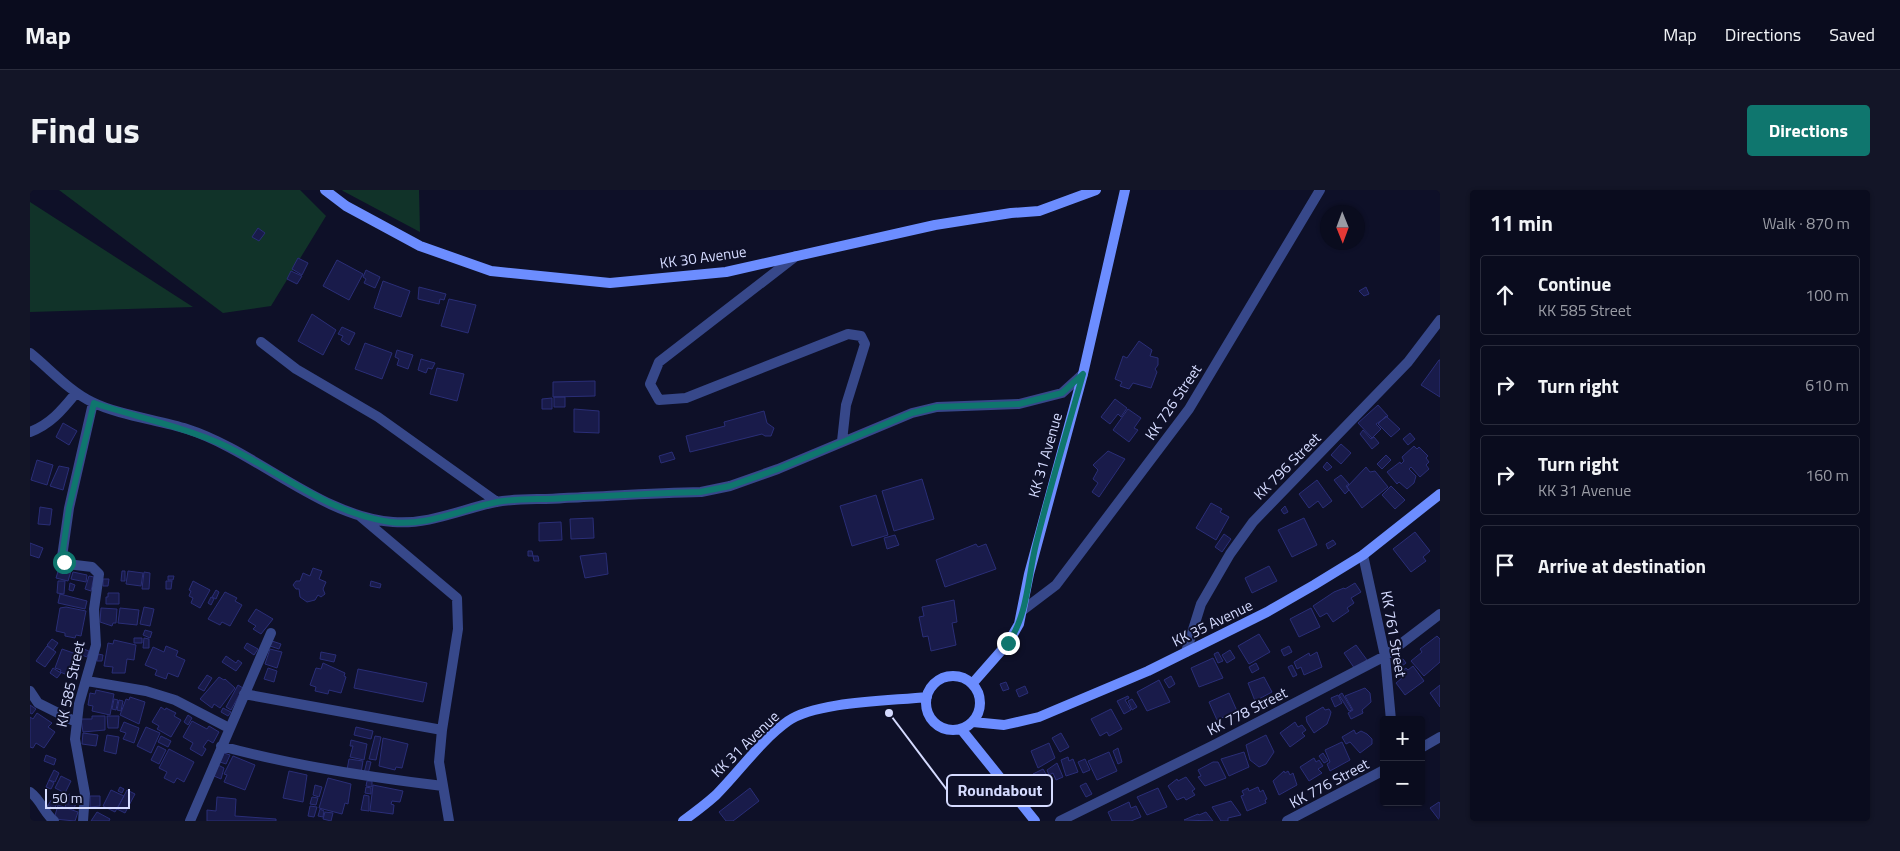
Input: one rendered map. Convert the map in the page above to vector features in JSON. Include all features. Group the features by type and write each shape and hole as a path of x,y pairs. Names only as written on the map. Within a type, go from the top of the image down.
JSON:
{"main road":[{"name":"KK 30 Avenue","path":"325,190 346,206 420,246 491,270 610,283 726,272 934,225 1011,213 1039,211 1096,190"},
{"name":"KK 31 Avenue","path":"972,684 1014,635 1023,610 1029,574 1045,506 1083,374 1125,190"},
{"name":"KK 35 Avenue","path":"973,722 1004,725 1039,717 1148,672 1267,612 1363,554 1440,494"},
{"path":"960,677 972,684 979,696 980,703 980,710 973,722 961,729 947,730 935,723 927,711 927,697 934,685 946,678 960,677"},
{"name":"KK 31 Avenue","path":"683,821 715,795 761,746 789,721 814,709 927,697"},
{"path":"961,729 1035,821"}],"street":[{"name":"KK 726 Street","path":"1023,610 1056,585 1189,409 1320,190"},
{"path":"799,254 659,362 650,384 659,400 686,398 848,334 861,336 865,344 846,405 842,441"},
{"name":"KK 796 Street","path":"1186,652 1201,604 1230,554 1253,522 1408,362 1440,320"},
{"path":"261,342 296,369 378,417 497,502"},
{"path":"30,353 76,393 94,403 187,429 221,443 315,497 358,515 391,522 418,521 449,516 497,502 700,492 730,486 778,469 912,413 928,409 1019,404 1062,393 1083,374"},
{"path":"30,432 45,426 60,413 76,393"},
{"name":"KK 585 Street","path":"83,821 85,794 75,740 76,722 79,704 96,645 94,609 99,574 92,567 67,564 62,557 69,508 94,403"},
{"path":"358,515 457,598 458,629 442,730 439,762 449,821"},
{"name":"KK 761 Street","path":"1363,554 1385,656 1390,716"},
{"name":"KK 778 Street","path":"1060,821 1214,745 1385,656 1440,614"},
{"path":"190,821 271,633"},
{"path":"87,681 146,691 175,700 229,728"},
{"path":"30,691 38,703 76,722"},
{"path":"244,694 442,730"},
{"path":"1425,746 1440,737"},
{"path":"221,746 280,762 361,777 443,786"},
{"name":"KK 776 Street","path":"1287,821 1380,772"},
{"path":"30,792 38,799 47,815 54,821"}],"green space":[{"path":"59,190 300,190 326,216 271,306 223,313"},
{"path":"419,190 420,232 343,191"},
{"path":"30,202 193,307 30,312"}],"building":[{"path":"258,228 265,233 259,241 252,237"},
{"path":"298,258 308,263 302,275 292,269"},
{"path":"337,260 363,274 349,300 323,286"},
{"path":"366,270 380,277 375,288 364,283 366,279 363,277"},
{"path":"291,271 302,276 297,284 287,279"},
{"path":"383,281 410,291 401,317 374,308"},
{"path":"419,287 446,294 444,300 440,299 439,304 418,299"},
{"path":"1366,287 1369,294 1364,296 1359,291"},
{"path":"449,299 476,305 468,333 441,326"},
{"path":"312,314 336,330 323,355 298,341"},
{"path":"342,327 355,333 349,345 341,340 343,336 338,334"},
{"path":"1139,341 1152,350 1150,356 1158,358 1158,365 1155,369 1157,372 1151,388 1133,383 1129,389 1120,386 1122,382 1115,379 1123,356 1127,358"},
{"path":"365,343 392,353 382,379 355,369"},
{"path":"397,350 413,355 408,369 397,365 399,359 395,357"},
{"path":"421,359 435,363 432,369 428,368 426,373 418,370"},
{"path":"1440,360 1440,397 1421,385"},
{"path":"437,368 464,374 457,401 430,394"},
{"path":"595,381 595,396 553,397 553,382"},
{"path":"554,397 565,397 565,407 554,407"},
{"path":"552,398 552,409 542,409 542,399"},
{"path":"1115,399 1127,408 1121,417 1118,414 1110,424 1101,417"},
{"path":"1378,405 1388,416 1376,424 1381,429 1372,438 1358,423"},
{"path":"574,409 599,411 599,433 574,432"},
{"path":"1128,409 1141,418 1134,428 1138,430 1129,442 1113,430"},
{"path":"764,411 767,423 774,428 771,436 762,434 690,452 686,436 725,426 724,422"},
{"path":"1386,416 1400,429 1391,437 1378,424"},
{"path":"63,423 77,431 69,445 56,437"},
{"path":"1363,430 1371,439 1374,437 1379,443 1372,449 1360,434"},
{"path":"1410,433 1415,439 1408,445 1403,439"},
{"path":"1341,444 1351,453 1341,464 1331,455"},
{"path":"1414,446 1417,449 1419,447 1428,456 1426,458 1429,462 1426,465 1429,469 1420,477 1411,467 1409,469 1416,476 1414,483 1407,489 1399,482 1397,484 1387,472 1400,462 1401,464 1404,461 1402,457"},
{"path":"1108,451 1125,459 1099,497 1092,492 1098,483 1093,479 1098,470 1093,465"},
{"path":"672,452 675,459 661,463 659,456"},
{"path":"1386,455 1391,460 1382,469 1377,464"},
{"path":"37,460 53,465 47,485 31,480"},
{"path":"1327,462 1332,467 1327,471 1323,467"},
{"path":"59,466 69,468 63,490 50,486"},
{"path":"1366,467 1370,472 1375,471 1388,487 1362,508 1347,487"},
{"path":"1341,475 1349,484 1346,486 1349,490 1345,494 1334,480"},
{"path":"922,479 934,519 894,531 882,491"},
{"path":"1317,480 1332,501 1323,508 1318,501 1309,508 1299,494"},
{"path":"1391,486 1405,500 1395,509 1382,495"},
{"path":"876,495 888,535 852,546 840,506"},
{"path":"1211,503 1222,509 1220,512 1229,517 1216,540 1196,528"},
{"path":"1285,506 1288,512 1284,514 1281,510"},
{"path":"40,507 52,509 50,525 38,524"},
{"path":"593,518 594,538 571,539 570,519"},
{"path":"1304,518 1317,545 1292,557 1278,530"},
{"path":"561,522 562,540 539,541 539,523"},
{"path":"1415,532 1430,551 1423,557 1426,561 1411,572 1393,549"},
{"path":"1224,534 1231,539 1222,552 1215,547"},
{"path":"895,535 899,545 887,549 884,538"},
{"path":"1333,540 1336,544 1328,549 1326,544"},
{"path":"30,543 43,548 39,558 30,555"},
{"path":"976,544 978,547 986,544 996,569 945,587 936,560"},
{"path":"528,551 532,551 533,556 528,556"},
{"path":"606,553 608,574 585,578 580,556"},
{"path":"533,556 538,556 539,561 534,561"},
{"path":"1269,566 1277,581 1252,593 1245,578"},
{"path":"59,568 71,571 68,581 56,578"},
{"path":"313,568 322,571 319,579 326,582 323,589 325,594 321,597 318,595 315,600 307,602 300,597 299,589 296,589 293,585 296,581 300,581 303,573 310,576"},
{"path":"122,571 125,571 125,581 121,581"},
{"path":"128,571 143,573 141,586 126,584"},
{"path":"73,572 87,575 86,582 71,579"},
{"path":"144,572 150,573 149,589 142,589"},
{"path":"89,576 94,577 91,591 85,589"},
{"path":"168,576 174,576 173,580 168,580"},
{"path":"103,579 109,579 108,586 103,586"},
{"path":"58,581 65,581 64,594 57,593"},
{"path":"166,581 172,581 171,589 166,589"},
{"path":"193,581 210,590 200,608 191,603 193,598 189,596 191,591 189,590"},
{"path":"371,581 381,584 380,588 370,586"},
{"path":"70,583 75,585 73,591 69,590"},
{"path":"1355,583 1361,592 1351,598 1354,603 1347,608 1349,611 1333,622 1327,613 1320,617 1313,606 1334,592 1345,589"},
{"path":"216,590 219,592 216,599 212,597"},
{"path":"225,592 237,598 235,601 242,605 230,626 222,622 220,625 208,619"},
{"path":"108,593 119,593 119,604 106,604"},
{"path":"60,594 87,601 85,609 58,603"},
{"path":"211,597 214,599 211,605 208,603"},
{"path":"954,600 957,622 952,623 956,645 931,651 928,636 923,637 919,617 924,616 922,607"},
{"path":"66,607 86,611 81,636 76,635 75,638 65,636 65,633 56,631 60,608"},
{"path":"144,607 154,609 150,626 140,624"},
{"path":"101,608 117,609 116,623 113,623 112,626 100,622"},
{"path":"120,608 139,610 137,625 118,623"},
{"path":"1311,608 1320,627 1299,637 1290,619"},
{"path":"256,609 273,619 261,634 253,629 256,626 248,621"},
{"path":"145,630 152,632 150,638 143,635"},
{"path":"1259,634 1270,652 1249,664 1238,646"},
{"path":"1437,636 1440,639 1440,662 1424,676 1411,661 1422,652 1420,649"},
{"path":"134,638 142,638 142,643 134,643"},
{"path":"144,638 149,639 149,648 143,648"},
{"path":"52,639 58,643 53,650 47,645"},
{"path":"114,640 136,645 134,660 127,659 125,673 112,673 113,667 104,666 108,643 113,644"},
{"path":"272,641 281,644 279,649 270,646"},
{"path":"247,643 258,649 254,655 244,648"},
{"path":"1356,645 1367,660 1355,669 1344,653"},
{"path":"47,646 56,652 45,667 36,661"},
{"path":"166,646 178,651 176,656 185,660 178,677 168,673 166,679 155,675 157,670 145,665 153,647 164,652"},
{"path":"1289,646 1292,652 1284,656 1281,650"},
{"path":"81,648 89,651 87,657 79,654"},
{"path":"62,649 82,656 75,678 55,668"},
{"path":"270,649 282,652 277,668 265,664"},
{"path":"1230,650 1235,658 1227,663 1222,655"},
{"path":"321,652 336,655 334,662 320,659"},
{"path":"1218,652 1223,661 1218,663 1214,654"},
{"path":"1317,652 1322,667 1304,675 1301,667 1297,669 1294,662 1309,653 1310,656"},
{"path":"98,654 103,655 102,661 97,661"},
{"path":"226,656 236,663 238,660 242,663 236,671 222,662"},
{"path":"1213,658 1223,678 1199,687 1191,668"},
{"path":"1403,659 1406,663 1402,666 1399,661"},
{"path":"323,663 345,673 344,676 346,677 341,693 329,690 328,694 315,691 316,687 310,685 316,668 321,669"},
{"path":"1256,663 1259,669 1252,673 1249,667"},
{"path":"1292,665 1297,675 1293,677 1288,667"},
{"path":"1413,666 1424,681 1405,695 1396,683 1402,678 1398,674 1406,668 1408,670"},
{"path":"53,668 61,673 57,678 50,673"},
{"path":"268,668 277,671 274,682 264,679"},
{"path":"358,669 427,683 423,702 354,688"},
{"path":"207,675 212,678 204,691 198,688"},
{"path":"1171,676 1175,684 1169,688 1164,680"},
{"path":"219,677 225,679 235,688 220,708 214,704 212,708 200,699"},
{"path":"1264,677 1272,692 1255,701 1248,683"},
{"path":"1159,680 1170,702 1147,711 1137,692"},
{"path":"1006,682 1009,689 1003,691 1000,684"},
{"path":"238,685 243,688 231,710 226,707"},
{"path":"1440,685 1440,707 1430,693"},
{"path":"1025,686 1028,693 1019,697 1016,690"},
{"path":"1365,688 1370,693 1371,702 1362,710 1363,713 1351,719 1348,713 1353,710 1345,696"},
{"path":"96,690 114,694 110,715 92,711 93,706 88,705 90,693 95,694"},
{"path":"1229,693 1237,711 1217,720 1209,702"},
{"path":"1342,693 1352,710 1349,711 1339,695"},
{"path":"1338,695 1342,703 1335,707 1331,698"},
{"path":"1128,696 1129,698 1125,700 1131,710 1124,714 1117,701"},
{"path":"130,697 145,702 139,724 120,715 126,699 129,700"},
{"path":"114,699 118,700 116,710 112,709"},
{"path":"1132,699 1137,707 1132,710 1128,701"},
{"path":"119,700 123,701 121,711 117,710"},
{"path":"30,705 36,709 32,714 30,713"},
{"path":"161,707 176,713 174,716 181,720 171,737 157,729 159,726 152,722"},
{"path":"1323,707 1325,710 1329,709 1331,712 1330,716 1327,724 1314,733 1306,717"},
{"path":"223,708 231,712 228,716 221,712"},
{"path":"1111,709 1122,729 1109,736 1107,732 1100,736 1091,719"},
{"path":"37,713 52,723 48,727 55,732 44,748 36,743 33,748 30,747 30,717 33,719"},
{"path":"188,715 192,718 188,725 184,722"},
{"path":"92,716 105,716 105,730 83,732 81,719 92,719"},
{"path":"107,716 119,716 118,728 108,728"},
{"path":"192,721 207,729 209,726 219,732 213,743 208,740 203,747 206,749 202,756 190,749 193,743 183,737"},
{"path":"124,722 139,728 134,743 123,739 126,733 120,731"},
{"path":"1295,722 1298,727 1302,725 1306,730 1302,733 1305,736 1290,747 1280,733"},
{"path":"146,727 160,733 151,753 137,746"},
{"path":"356,727 373,731 371,739 354,735"},
{"path":"1354,730 1356,734 1361,731 1372,739 1372,744 1360,753 1350,742 1346,744 1342,737"},
{"path":"83,733 98,735 96,746 82,744"},
{"path":"1061,733 1069,747 1060,752 1052,738"},
{"path":"107,735 119,737 116,754 104,751"},
{"path":"1266,735 1274,752 1266,764 1259,767 1250,760 1246,745"},
{"path":"161,736 171,741 168,747 158,742"},
{"path":"375,736 381,737 376,760 369,759"},
{"path":"383,738 408,744 402,768 396,767 395,770 379,766"},
{"path":"351,740 367,744 364,760 350,757 353,746 350,746"},
{"path":"1342,742 1350,760 1330,771 1327,764 1330,762 1325,750"},
{"path":"1049,743 1055,758 1038,768 1031,751"},
{"path":"158,746 166,750 159,764 151,760"},
{"path":"1118,748 1122,762 1118,764 1113,751"},
{"path":"169,749 194,762 184,782 177,778 174,783 164,778 167,772 159,768"},
{"path":"1109,752 1117,771 1097,780 1088,761"},
{"path":"1244,752 1249,767 1229,776 1221,759"},
{"path":"224,753 230,755 226,764 220,762"},
{"path":"1323,753 1328,761 1324,763 1319,756"},
{"path":"46,755 56,759 54,765 44,761"},
{"path":"233,756 255,765 245,790 224,782 227,775 224,774"},
{"path":"1068,757 1069,761 1073,759 1078,772 1066,776 1061,760"},
{"path":"1314,758 1316,762 1319,760 1323,766 1318,769 1322,773 1309,781 1300,767"},
{"path":"349,759 363,761 361,773 347,770"},
{"path":"1085,759 1090,770 1083,773 1078,762"},
{"path":"367,761 371,762 368,774 364,773"},
{"path":"1213,762 1218,762 1226,778 1205,786 1198,777 1201,776 1198,770"},
{"path":"1057,763 1063,777 1056,780 1053,773 1049,775 1047,770"},
{"path":"218,765 224,768 221,779 214,776"},
{"path":"1043,769 1050,781 1040,786 1033,774"},
{"path":"54,770 59,773 55,782 49,780"},
{"path":"289,771 307,775 303,802 283,798"},
{"path":"1284,771 1285,773 1288,771 1290,775 1293,773 1297,785 1279,795 1273,781"},
{"path":"61,776 71,781 65,793 55,788"},
{"path":"1186,777 1195,789 1192,791 1195,795 1186,800 1184,797 1177,800 1168,786 1177,779 1178,781"},
{"path":"328,778 351,784 348,804 345,803 342,814 319,808"},
{"path":"49,780 54,783 51,789 46,787"},
{"path":"367,781 372,781 372,787 366,786"},
{"path":"1086,783 1092,794 1086,797 1080,786"},
{"path":"315,785 322,787 319,797 313,795"},
{"path":"373,785 403,791 400,802 392,801 391,804 394,805 393,814 370,811"},
{"path":"120,787 124,789 122,793 118,791"},
{"path":"366,787 371,788 371,794 365,793"},
{"path":"1258,787 1260,792 1263,790 1267,799 1265,800 1266,803 1247,811 1241,796 1244,795 1242,791 1248,788 1249,791"},
{"path":"750,788 759,801 733,821 726,821 719,812"},
{"path":"1158,788 1167,807 1147,815 1137,797"},
{"path":"111,790 124,796 115,812 103,806"},
{"path":"127,790 135,794 125,813 117,809"},
{"path":"69,794 78,797 74,809 65,807"},
{"path":"364,795 369,796 369,811 361,810"},
{"path":"90,796 100,796 100,806 90,807"},
{"path":"217,797 236,799 235,816 276,819 276,821 207,821 207,810 216,811"},
{"path":"312,797 318,798 316,805 310,804"},
{"path":"52,799 58,802 54,809 48,805"},
{"path":"1231,801 1241,815 1228,818 1228,821 1221,821 1212,807"},
{"path":"1129,802 1131,808 1136,806 1141,817 1131,821 1112,821 1108,812"},
{"path":"1439,802 1440,804 1440,821 1430,808"},
{"path":"58,805 78,812 75,821 54,819"},
{"path":"310,806 317,807 314,817 308,816"},
{"path":"320,809 324,811 323,817 318,816"},
{"path":"97,812 110,819 109,821 91,821"},
{"path":"325,812 333,813 331,821 323,819"},
{"path":"1206,812 1213,821 1184,820 1198,814"}],"place":[{"name":"Roundabout","path":"889,713"}],"route":[{"path":"64,562 62,557 69,508 94,403 187,429 221,443 315,497 358,515 391,522 406,522 449,516 497,502 700,492 730,486 778,469 912,413 937,407 1019,404 1038,400 1062,393 1083,374 1048,497 1029,574 1023,610 1019,624 1008,643"}]}
